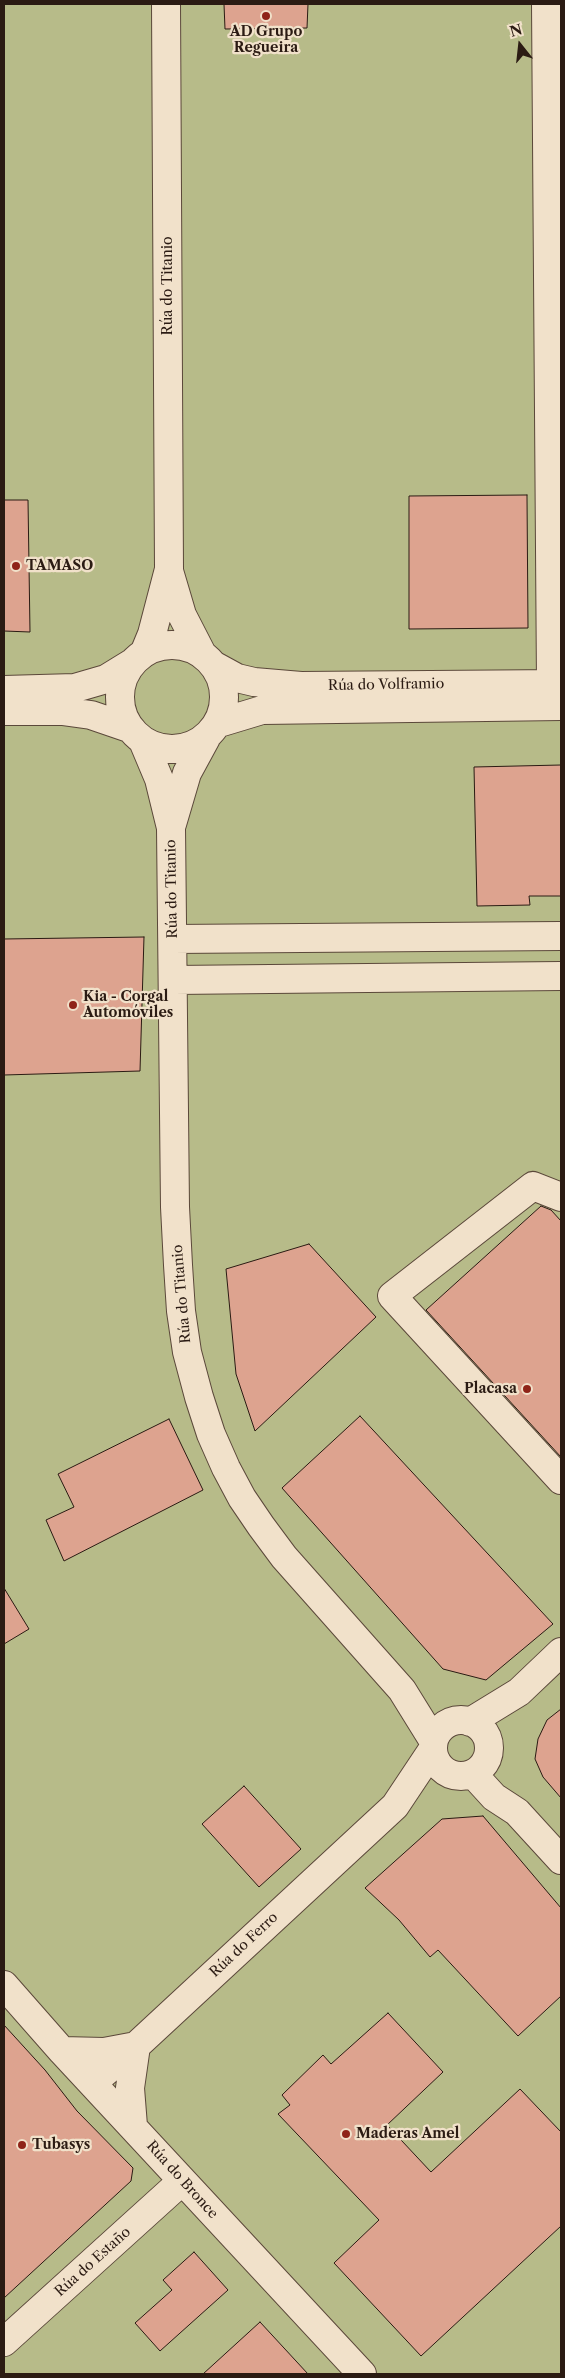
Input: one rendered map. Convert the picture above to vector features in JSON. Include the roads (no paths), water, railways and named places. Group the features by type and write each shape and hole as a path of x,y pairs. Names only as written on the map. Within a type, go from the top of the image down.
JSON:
{"street":[{"name":"Rúa do Titanio","path":"166,4 169,569"},
{"path":"546,4 558,691"},
{"path":"169,569 152,634 122,679 119,696 122,714 160,779 171,828"},
{"path":"169,569 182,615 223,686 224,705 213,730 187,773 171,828"},
{"path":"4,690 75,688 106,679 138,657 163,644 181,645 208,659"},
{"name":"Rúa do Volframio","path":"208,659 237,678 254,682 301,686 558,691"},
{"name":"Rúa do Volframio","path":"213,730 262,710 558,691"},
{"path":"4,711 62,711 90,715 136,735 156,747 175,750 190,747 213,730"},
{"name":"Rúa do Titanio","path":"171,828 175,1197 178,1265 183,1327 199,1397 211,1434 226,1468 261,1526 284,1557 402,1690 433,1745"},
{"path":"173,939 561,936"},
{"path":"174,980 561,976"},
{"path":"561,1197 533,1186 392,1296 561,1480"},
{"path":"561,1652 519,1692 462,1721 439,1730 433,1745 436,1761 443,1770 464,1775 516,1812 561,1860"},
{"name":"Rúa do Titanio","path":"402,1690 462,1721"},
{"path":"464,1775 486,1761 489,1749 519,1692"},
{"path":"462,1721 483,1729 489,1749 516,1812"},
{"name":"Rúa do Ferro","path":"395,1806 433,1745"},
{"name":"Rúa do Ferro","path":"92,2083 136,2046 395,1806 426,1788 464,1775"},
{"name":"Rúa do Bronce","path":"4,1985 62,2052 133,2126 362,2374"},
{"path":"62,2052 104,2052 136,2046 130,2088 133,2126"},
{"name":"Rúa do Estaño","path":"4,2342 182,2181"}],"place":[{"name":"AD Grupo Regueira","path":"266,16"},
{"name":"TAMASO","path":"16,566"},
{"name":"Kia - Corgal Automóviles","path":"73,1005"},
{"name":"Placasa","path":"527,1389"},
{"name":"Maderas Amel","path":"346,2134"},
{"name":"Tubasys","path":"22,2145"}]}
